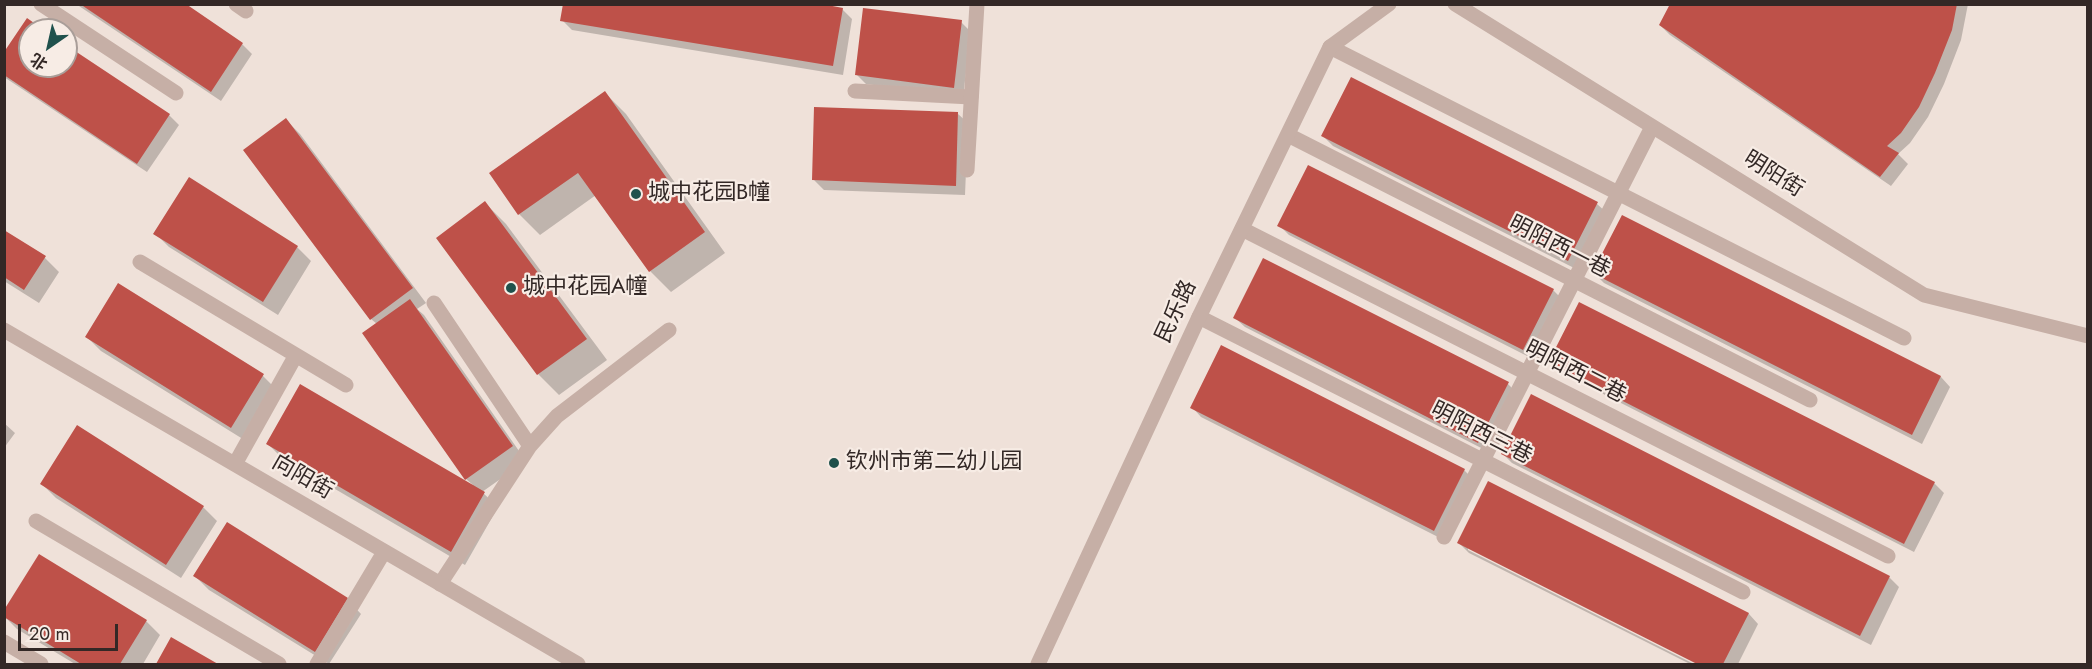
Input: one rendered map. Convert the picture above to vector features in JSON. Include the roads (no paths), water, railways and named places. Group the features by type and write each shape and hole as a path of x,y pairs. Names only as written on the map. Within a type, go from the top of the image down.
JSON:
{"street":[{"path":"41,4 176,93"},
{"path":"968,170 977,4"},
{"name":"民乐路","path":"1038,664 1199,317 1330,47 1389,4"},
{"name":"明阳街","path":"1455,4 1924,295 2088,336"},
{"path":"1330,47 1904,338"},
{"path":"855,92 971,98"},
{"path":"1444,537 1652,127"},
{"name":"明阳西一巷","path":"1287,135 1810,400"},
{"name":"明阳西二巷","path":"1242,229 1888,556"},
{"path":"140,262 346,385"},
{"path":"434,303 530,446"},
{"name":"明阳西三巷","path":"1199,317 1743,592"},
{"name":"向阳街","path":"4,330 578,664"},
{"path":"440,584 530,446 557,416 669,330"},
{"path":"235,465 296,355"},
{"path":"36,521 279,664"},
{"path":"317,664 384,552"},
{"path":"4,642 41,664"}],"place":[{"name":"城中花园B幢","path":"636,194"},
{"name":"城中花园A幢","path":"511,288"},
{"name":"钦州市第二幼儿园","path":"834,463"}]}
